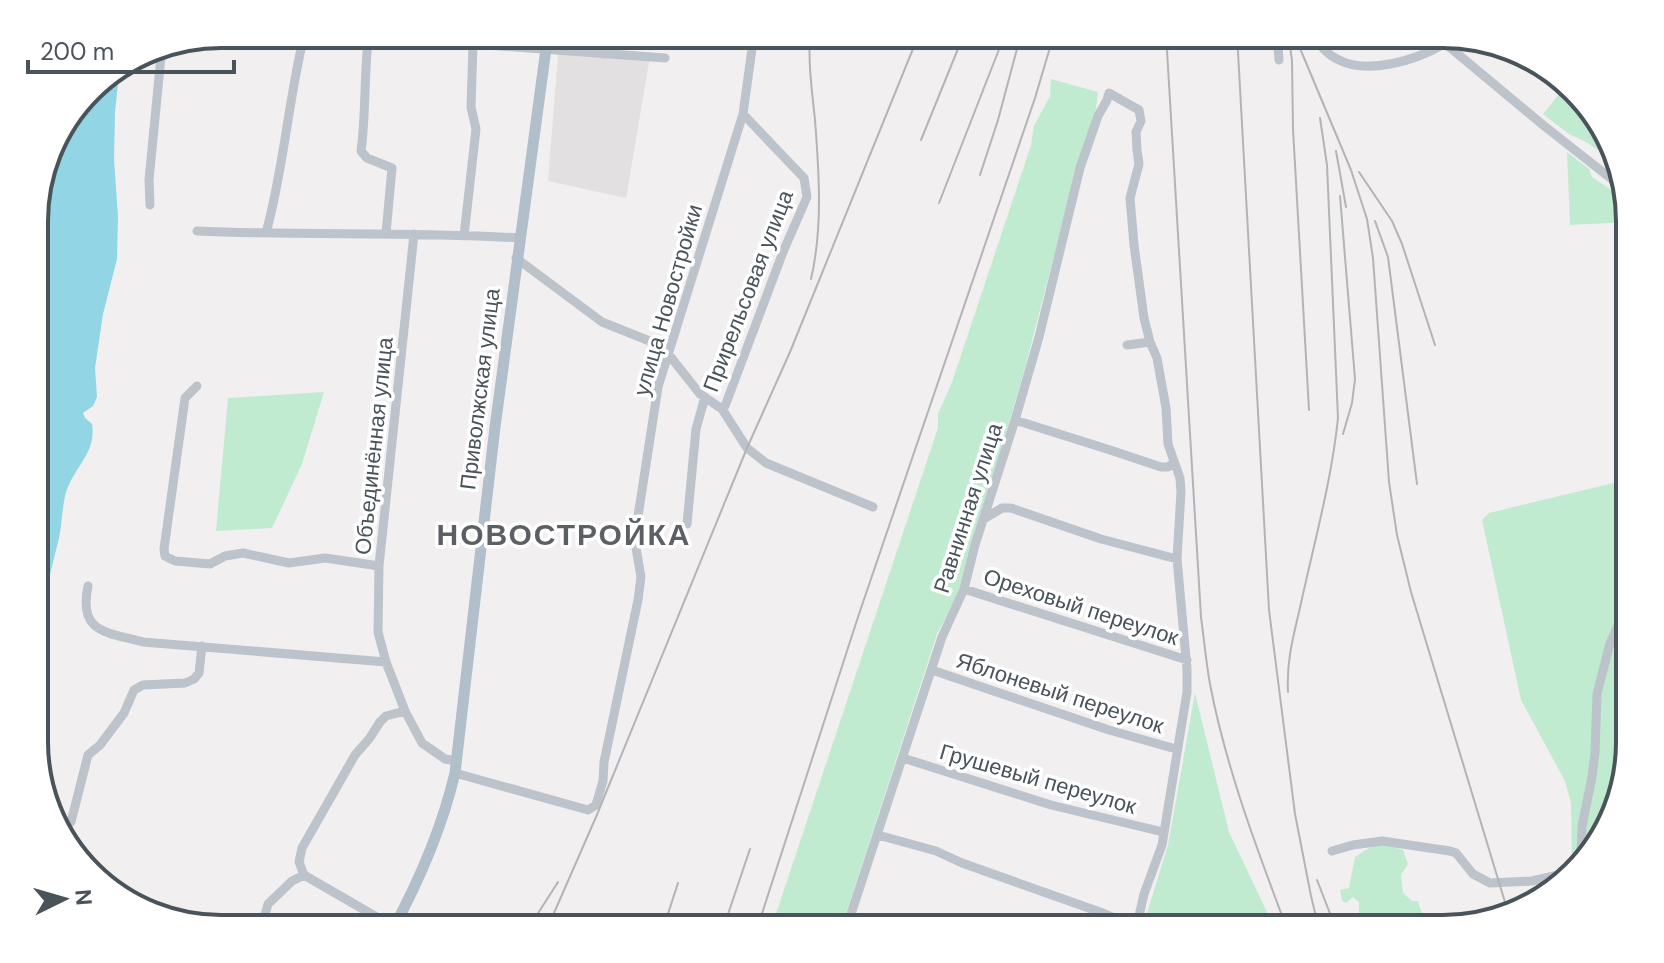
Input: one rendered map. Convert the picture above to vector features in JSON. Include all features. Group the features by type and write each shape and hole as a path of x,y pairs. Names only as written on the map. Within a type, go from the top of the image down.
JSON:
{"main road":[{"name":"Приволжская улица","path":"400,915 435,841 456,767 516,258 546,49"}],"street":[{"path":"266,233 275,199 301,48"},
{"path":"367,48 361,151 367,158 392,168 386,233"},
{"path":"464,236 476,129 471,107 473,48"},
{"path":"530,48 665,58"},
{"path":"603,54 604,48"},
{"name":"улица Новостройки","path":"588,810 596,805 603,781 604,762 638,600 641,577 636,529 658,387 743,114 752,48"},
{"path":"1278,48 1279,60"},
{"path":"1322,48 1337,60 1360,66 1416,58 1430,48"},
{"path":"1451,48 1610,178"},
{"path":"150,205 149,180 161,59"},
{"name":"Равнинная улица","path":"854,915 942,637 964,589 1039,337 1080,168 1109,93 1139,110 1141,115 1136,132 1139,164 1130,198 1144,318 1150,342"},
{"name":"Прирельсовая улица","path":"722,409 807,197 804,178 743,114"},
{"path":"197,231 519,238"},
{"name":"Объединённая улица","path":"414,234 379,566 378,632 386,662 405,711 422,743 456,767 588,810"},
{"path":"516,258 602,322 662,346 700,394 722,409 747,448 766,463 873,507"},
{"path":"1127,345 1150,342 1157,358 1166,408 1168,444 1180,478 1177,559 1187,660 1187,692 1162,845 1139,915"},
{"path":"197,386 185,398 165,556 175,561 210,564 225,556 243,553 289,563 325,558 379,566"},
{"name":"Прирельсовая улица","path":"687,524 696,429 705,397"},
{"path":"1015,420 1161,467 1173,463"},
{"path":"985,518 1002,508 1011,508 1101,539 1177,559"},
{"path":"88,586 88,619 107,633 143,642 386,662"},
{"name":"Ореховый переулок","path":"964,589 1187,660"},
{"path":"1581,845 1595,753 1597,694 1616,630"},
{"path":"71,822 88,755 100,745 124,713 134,690 143,685 185,683 194,679 199,673 202,646"},
{"name":"Яблоневый переулок","path":"932,670 1109,730 1176,749"},
{"path":"372,915 304,875 299,862 302,848 355,755 386,716 405,711"},
{"name":"Грушевый переулок","path":"903,758 1051,805 1163,832"},
{"path":"878,835 936,851 1107,915"},
{"path":"1332,851 1382,841 1456,853 1473,874 1490,883 1551,877"},
{"path":"265,915 268,904 292,881 304,875"}],"shaded area":[{"path":"559,48 594,48 650,56 626,198 548,181"}],"green space":[{"path":"1051,79 1098,92 1095,116 1077,166 1025,368 961,588 937,634 846,915 776,915 938,428 938,414 952,382 1031,145 1034,126 1050,96"},
{"path":"1559,94 1593,135 1603,155 1605,161 1601,152 1569,134 1543,114"},
{"path":"1567,152 1589,169 1592,177 1610,189 1616,210 1616,223 1570,225"},
{"path":"324,392 302,464 272,528 216,531 228,398"},
{"path":"1616,482 1616,753 1607,797 1593,828 1572,857 1571,803 1565,781 1521,700 1482,520 1489,513"},
{"path":"1195,693 1229,832 1268,915 1146,915 1168,845"},
{"path":"1388,845 1403,850 1408,864 1401,875 1403,893 1412,901 1418,901 1422,915 1359,915 1359,902 1353,897 1346,903 1342,901 1340,890 1349,888 1355,857 1372,846"}],"water":[{"path":"118,83 114,159 117,259 103,314 95,368 97,397 93,406 83,413 92,424 93,435 88,453 68,486 48,585 49,199 61,155 77,125"}],"railway":[{"path":"810,48 819,200 811,279"},
{"path":"553,915 747,448 790,352 913,48"},
{"path":"921,140 958,48"},
{"path":"939,203 1000,48"},
{"path":"980,175 1017,48"},
{"path":"762,915 858,617 1050,48"},
{"path":"1167,48 1206,659 1233,777 1282,915"},
{"path":"1238,48 1269,610 1295,814 1316,915"},
{"path":"1290,48 1309,410"},
{"path":"1300,48 1351,170 1367,219 1373,258 1389,482 1397,535 1411,592 1505,903"},
{"path":"1288,692 1292,642 1328,484 1338,418 1327,165 1320,118"},
{"path":"1336,151 1346,207"},
{"path":"1359,172 1392,221 1435,345"},
{"path":"1340,196 1355,379 1343,434"},
{"path":"1375,221 1388,257 1417,484"},
{"path":"728,915 750,849"},
{"path":"1317,880 1331,915"},
{"path":"537,915 558,882"},
{"path":"668,915 678,883"}],"district":[{"name":"НОВОСТРОЙКА","path":"564,534"}]}
